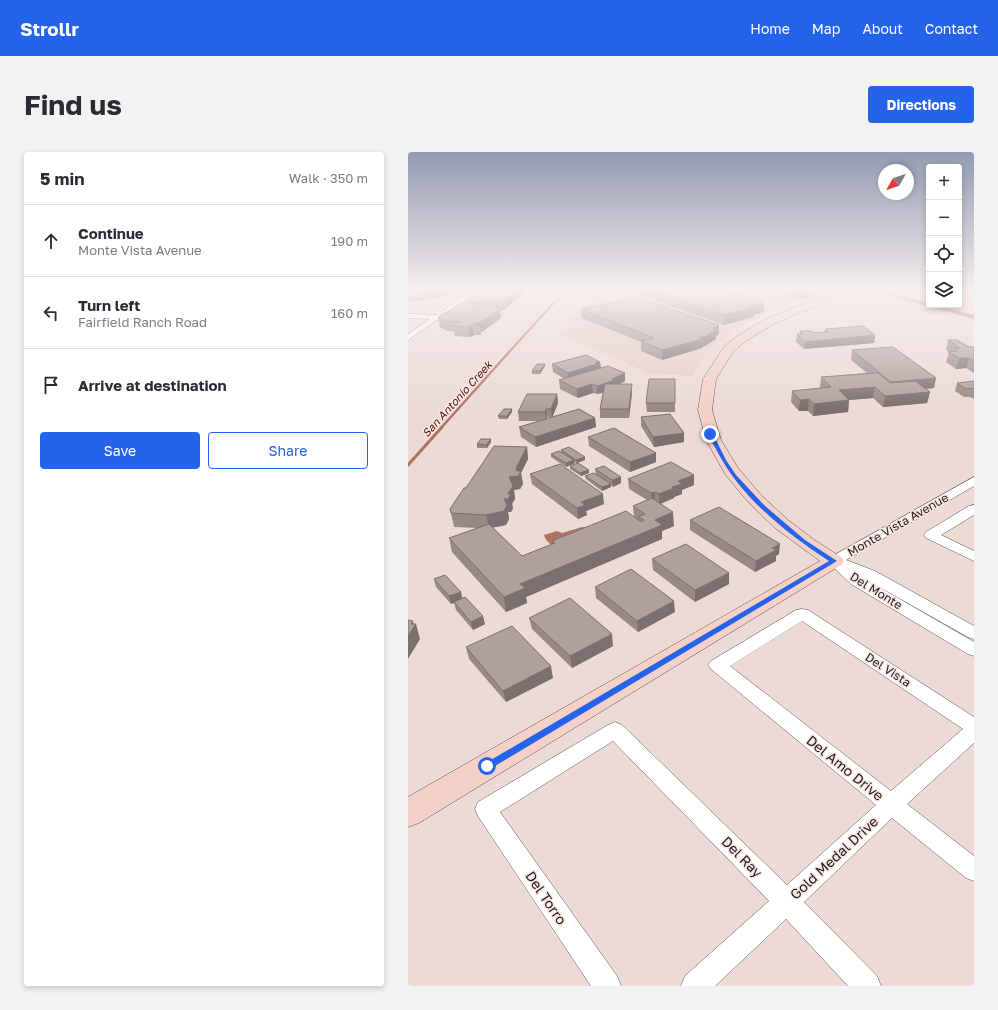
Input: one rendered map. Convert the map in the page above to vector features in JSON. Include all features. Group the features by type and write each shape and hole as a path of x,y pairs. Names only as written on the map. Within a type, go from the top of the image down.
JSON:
{"street":[{"path":"408,338 420,330"},
{"path":"755,330 734,345 721,358 712,372 708,382 705,400 710,434 723,460 734,476 763,507 803,541 834,561"},
{"name":"Monte Vista Avenue","path":"408,813 834,561 974,481"},
{"path":"974,509 931,536 974,557"},
{"name":"Del Monte","path":"834,561 870,574 974,632"},
{"name":"Del Monte","path":"834,561 856,581 974,650"},
{"name":"Del Amo Drive","path":"802,614 717,665 974,870"},
{"name":"Del Vista","path":"802,614 974,727"},
{"name":"Del Torro","path":"607,986 486,809 615,730"},
{"name":"Del Ray","path":"615,730 787,902 867,986"},
{"name":"Gold Medal Drive","path":"695,986 891,805 974,731"}],"shaded area":[{"path":"562,330 736,330 707,351 692,376 649,373 559,334"},
{"path":"586,527 587,530 552,545 547,541 544,535 557,531 562,533"}],"building":[{"path":"634,330 715,330 705,337 699,337 703,339 662,350 641,341 654,338"},
{"path":"826,330 868,330 875,335 805,342 797,334 803,334 800,331 811,331 814,333 829,332"},
{"path":"948,340 957,340 969,347 974,347 974,361 969,358 959,358 948,352 958,351 954,348 960,348"},
{"path":"893,347 936,378 891,382 852,350"},
{"path":"586,355 600,362 568,373 552,364"},
{"path":"537,364 545,364 540,371 532,371"},
{"path":"608,366 625,373 612,379 615,380 597,386 592,384 577,389 559,380"},
{"path":"878,373 890,383 915,381 930,392 885,396 875,387 839,390 849,400 814,404 809,399 800,400 792,391 831,387 821,377"},
{"path":"649,379 675,379 675,403 646,403"},
{"path":"974,381 974,390 972,388 966,389 957,383"},
{"path":"605,384 632,384 629,409 600,409"},
{"path":"527,394 557,394 551,409 546,409 545,412 518,412"},
{"path":"504,409 512,409 507,416 498,416"},
{"path":"579,409 595,418 535,437 519,427"},
{"path":"670,414 684,433 653,437 641,417"},
{"path":"614,428 656,453 630,462 588,437"},
{"path":"481,439 491,439 486,445 477,444"},
{"path":"494,446 527,447 516,468 517,471 521,471 518,476 509,477 513,486 508,494 511,494 508,499 504,499 507,505 504,511 486,515 451,513 450,509"},
{"path":"569,447 585,457 576,460 561,450"},
{"path":"559,451 574,460 566,463 551,454"},
{"path":"671,462 694,475 678,481 682,484 672,487 674,488 659,494 655,492 651,493 628,479"},
{"path":"578,463 589,470 580,473 570,466"},
{"path":"560,464 603,494 581,502 585,505 577,508 530,474"},
{"path":"604,466 621,477 612,480 595,469"},
{"path":"594,473 611,484 602,487 585,476"},
{"path":"652,498 673,512 655,520 662,525 520,584 525,588 504,597 449,538 489,524 522,556 555,543 552,541 626,511 641,522 644,520 638,517 645,514 633,506"},
{"path":"719,507 780,544 772,548 776,550 756,561 690,520"},
{"path":"686,544 729,573 695,590 652,559"},
{"path":"631,569 674,601 637,621 595,587"},
{"path":"445,575 461,592 449,596 434,579"},
{"path":"465,597 483,616 471,622 454,602"},
{"path":"570,598 612,634 570,656 529,618"},
{"path":"408,620 413,621 411,624 416,624 408,636"},
{"path":"512,626 551,666 503,691 466,647"}],"waterway":[{"name":"San Antonio Creek","path":"509,352 529,330"},
{"name":"San Antonio Creek","path":"441,428 510,351"},
{"name":"San Antonio Creek","path":"408,465 442,427"}],"route":[{"path":"487,766 834,561 819,553 803,541 763,507 734,476 723,460 710,434"}]}
